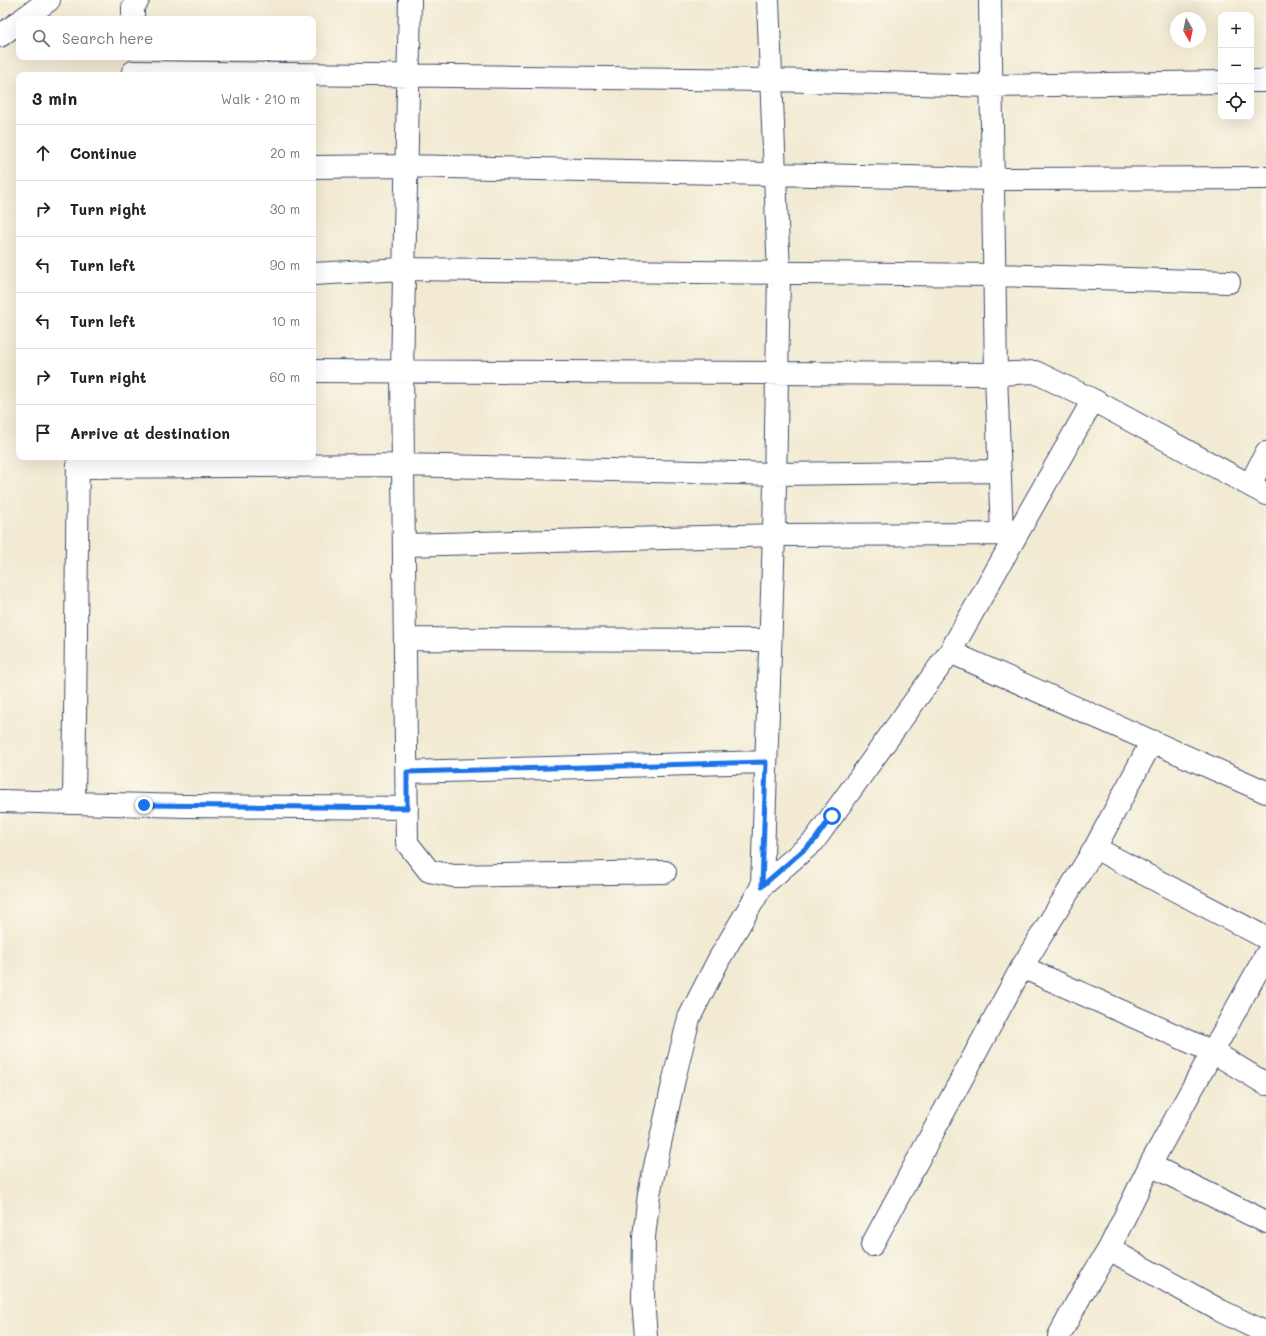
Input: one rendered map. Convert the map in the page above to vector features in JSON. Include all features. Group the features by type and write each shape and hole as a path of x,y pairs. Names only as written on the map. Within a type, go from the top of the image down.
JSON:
{"street":[{"path":"27,16 48,0"},
{"path":"132,16 133,7 138,0"},
{"path":"410,0 402,371 407,843 429,872 454,876 665,872"},
{"path":"762,886 774,534 779,274 768,0"},
{"path":"990,0 996,275 996,374 1000,471 1009,534"},
{"path":"0,36 16,24"},
{"path":"133,68 270,72"},
{"path":"316,73 408,76 771,80 992,86 1218,82"},
{"path":"1254,81 1266,81"},
{"path":"316,167 406,166 994,179 1266,178"},
{"path":"316,274 403,269 996,275 1229,282"},
{"path":"316,371 996,374 1035,372 1093,400 1258,490 1266,453"},
{"path":"646,1336 643,1301 644,1237 649,1194 689,1018 719,958 762,886 814,841 950,652 1009,534 1093,400"},
{"path":"74,803 78,462 404,465 775,474 1000,471"},
{"path":"404,545 774,534 1009,534"},
{"path":"405,638 770,640"},
{"path":"950,652 1266,792"},
{"path":"872,1245 1022,967 1095,848 1152,741"},
{"path":"407,772 766,762"},
{"path":"0,801 186,806 407,808"},
{"path":"1095,848 1266,938"},
{"path":"1059,1336 1082,1293 1109,1249 1150,1165 1266,955"},
{"path":"1022,967 1213,1052 1266,1084"},
{"path":"1150,1165 1266,1222"},
{"path":"1109,1249 1221,1311 1266,1333"}],"route":[{"path":"144,805 407,808 407,772 766,762 762,886 814,841 832,816"}]}
